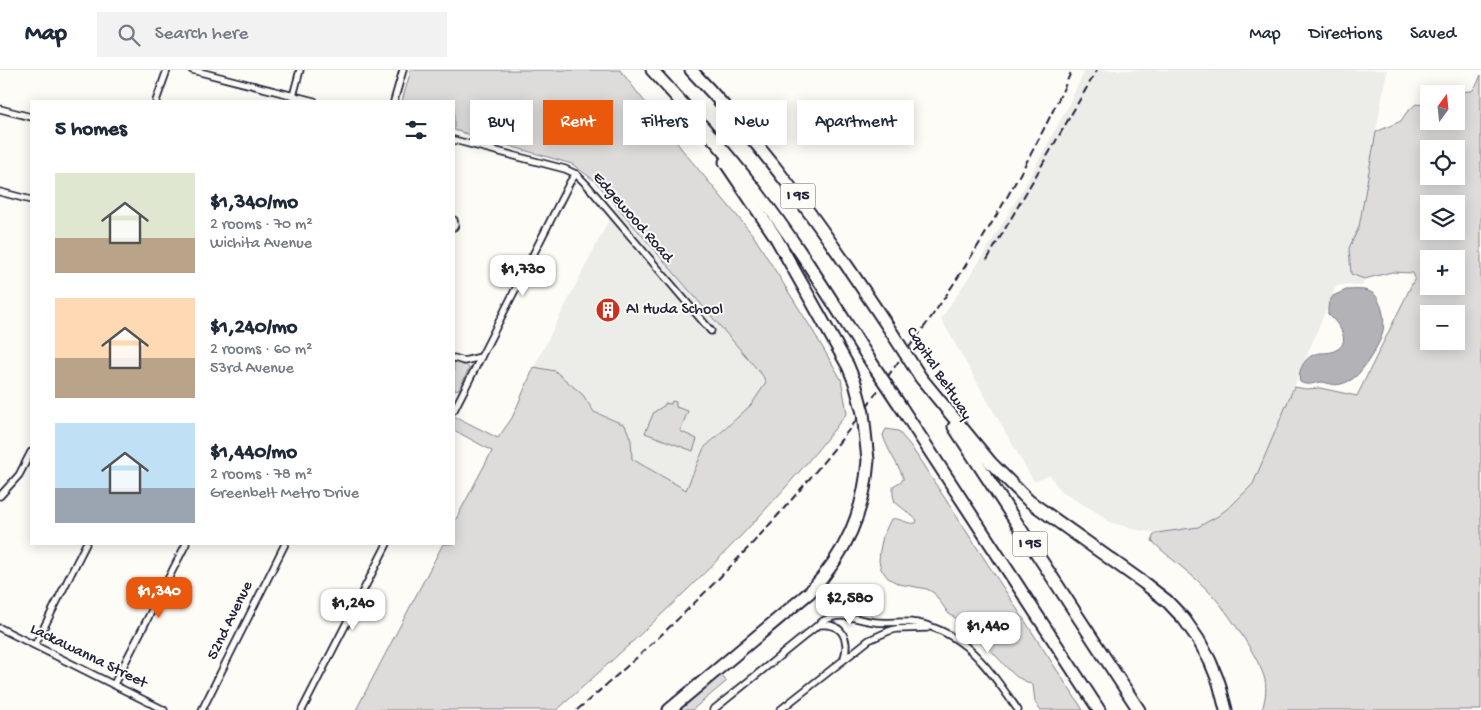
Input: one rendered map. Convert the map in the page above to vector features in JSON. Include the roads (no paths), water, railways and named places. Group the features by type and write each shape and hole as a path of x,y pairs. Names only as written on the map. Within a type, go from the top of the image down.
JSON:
{"highway":[{"name":"I 95","path":"652,70 722,148 794,245 1099,710"},
{"name":"Capital Beltway","path":"691,70 743,127 779,171 847,265 1139,710"},
{"path":"669,710 810,592 822,579 853,529 862,500 868,460 863,413 855,383 843,357 775,236 728,166 676,97"},
{"path":"921,378 991,463 1029,501 1144,583 1167,601 1184,619 1210,661 1226,708"}],"street":[{"path":"156,100 167,70"},
{"path":"192,70 310,100"},
{"path":"293,96 300,70"},
{"path":"394,100 403,70"},
{"path":"0,109 30,117"},
{"name":"Edgewood Road","path":"455,140 565,168 576,174 711,331"},
{"path":"455,408 570,182 576,174"},
{"path":"0,192 30,200"},
{"path":"455,358 464,361 481,357"},
{"path":"0,496 19,475 30,454"},
{"path":"35,645 85,545"},
{"path":"114,684 185,545"},
{"name":"52nd Avenue","path":"202,710 284,545"},
{"path":"302,710 386,545"},
{"path":"713,710 817,625 830,617 843,615 873,622 913,622 953,636 972,651 1018,710"},
{"path":"817,625 832,626 841,631 847,643 844,658"},
{"name":"Lackawanna Street","path":"0,628 164,710"},
{"path":"780,710 869,640 889,631 904,628 934,628"}],"railway":[{"path":"577,710 650,645 720,578 786,506 854,423 928,322 990,227 1042,133 1072,70"},
{"path":"987,260 1097,70"}],"place":[{"name":"Al Huda School","path":"608,310"}]}
